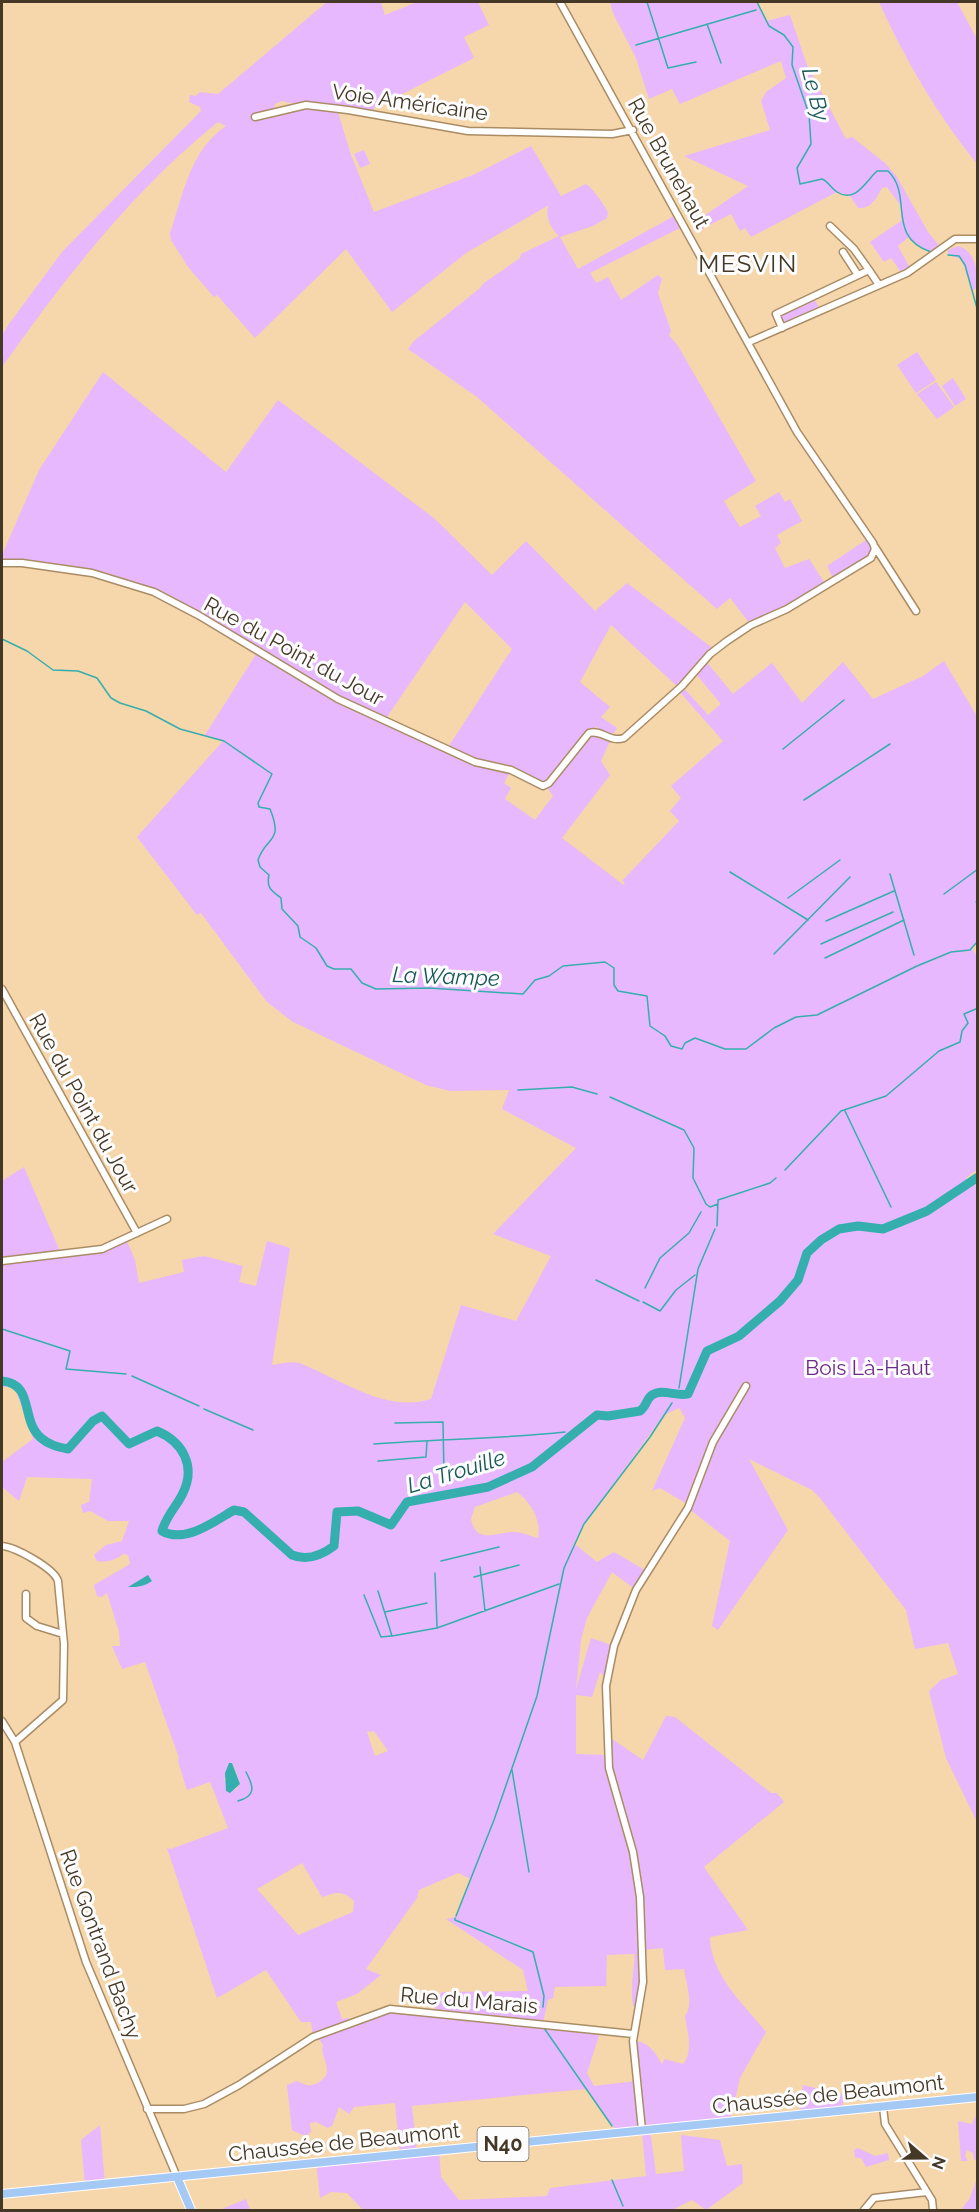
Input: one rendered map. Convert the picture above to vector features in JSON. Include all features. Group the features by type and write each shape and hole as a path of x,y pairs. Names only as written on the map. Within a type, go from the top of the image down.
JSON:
{"main road":[{"name":"Chaussée de Beaumont","path":"2,2194 978,2097"},
{"path":"177,2177 191,2211"}],"street":[{"name":"Rue Brunehaut","path":"560,2 749,342"},
{"name":"Voie Américaine","path":"255,117 306,105 468,131 612,134 633,130"},
{"path":"830,226 854,249 879,285"},
{"path":"916,610 811,456 749,342 911,270 951,241 963,237 978,239"},
{"path":"843,252 858,275"},
{"path":"782,328 776,314 869,270"},
{"name":"Rue du Point du Jour","path":"2,564 22,564 92,573 154,592 206,620 338,699 475,762 511,770 543,786 549,783 589,733 598,732 614,740 624,738 682,686 715,650 751,625 787,609 869,560 874,554 874,547"},
{"name":"Rue du Point du Jour","path":"2,989 62,1093 137,1233"},
{"path":"2,1261 102,1249 166,1219"},
{"path":"642,2130 633,2034 643,1982 640,1897 633,1852 615,1793 607,1755 605,1710 608,1666 636,1590 688,1508 713,1442 746,1386"},
{"path":"2,1546 16,1549 23,1556 52,1570 57,1576 63,1634 63,1700 15,1742"},
{"path":"26,1594 26,1618 37,1626 63,1634"},
{"name":"Rue Gontrand Bachy","path":"2,1721 15,1742 86,1962 177,2177"},
{"name":"Rue du Marais","path":"147,2109 184,2109 204,2104 249,2079 313,2037 390,2009 633,2034"},
{"path":"883,2107 885,2124 932,2200 933,2211"},
{"path":"864,2211 874,2198 927,2192"}],"green space":[{"path":"327,2 381,2 385,15 417,2 478,2 489,25 464,37 474,58 374,108 373,114 337,109 351,155 374,212 473,175 531,146 561,196 586,184 608,212 607,218 593,226 560,237 578,269 674,216 680,228 590,273 596,283 608,277 621,300 658,275 662,279 658,293 671,331 669,335 678,346 756,481 724,501 740,527 761,516 755,506 779,492 785,502 790,499 802,521 777,535 781,543 775,548 785,568 809,559 826,585 751,625 730,598 717,609 477,397 408,349 414,341 484,283 520,258 521,254 559,236 549,222 547,213 549,205 466,253 392,312 346,249 255,338 217,295 214,297 188,267 171,240 170,233 189,174 204,148 226,126 218,122 128,206 75,269 2,367 2,335 62,252 201,111 200,107 189,102 190,95 196,96 200,92 218,94","holes":["282,101 317,109 294,108 285,115 284,112 273,112 275,104"]},
{"path":"610,2 757,2 766,21 790,15 807,65 846,139 852,137 885,163 897,177 928,232 941,248 933,255 912,241 910,236 898,246 911,270 903,275 891,258 884,262 870,242 901,221 901,206 887,187 882,188 870,205 863,208 858,208 850,196 837,192 751,237 745,228 740,231 731,214 700,230 695,222 748,186 684,156 770,130 761,101 766,92 786,78 781,61 680,104 672,89 649,99 636,58 613,13"},
{"path":"879,2 957,2 977,39 977,164 948,126 923,86"},
{"path":"364,150 370,164 360,168 354,154"},
{"path":"958,246 969,252 975,263 977,287 972,291 962,259 948,255 948,250"},
{"path":"813,297 821,311 782,328 776,314"},
{"path":"917,352 936,380 916,393 897,365"},
{"name":"Bois Là-Haut","path":"103,372 226,472 278,400 435,519 492,575 526,541 595,611 627,583 715,650 705,660 733,694 772,663 802,703 843,662 873,699 923,676 944,661 978,718 978,941 972,948 978,958 978,1169 966,1178 969,1183 977,1177 977,1822 946,1758 929,1691 941,1680 958,1674 948,1643 915,1649 906,1610 812,1490 749,1459 788,1530 718,1630 712,1626 730,1541 688,1508 689,1505 660,1488 652,1491 685,1418 679,1408 664,1415 584,1524 573,1546 576,1545 597,1562 614,1552 648,1572 636,1590 612,1572 587,1618 581,1640 576,1689 591,1638 614,1646 607,1679 600,1672 592,1697 576,1695 576,1754 607,1755 606,1735 643,1760 666,1716 675,1717 771,1793 777,1793 784,1802 704,1867 748,1930 710,1937 716,1964 722,1977 738,1999 766,2032 740,2078 730,2122 650,2130 656,2174 684,2171 681,2135 720,2140 727,2166 742,2164 743,2183 706,2210 692,2200 672,2210 363,2210 347,2193 331,2192 320,2198 316,2162 400,2154 395,2103 354,2107 349,2114 339,2107 332,2126 328,2128 316,2122 310,2123 311,2132 305,2136 292,2130 287,2085 297,2081 305,2085 313,2085 326,2076 323,2045 317,2036 313,2037 311,2022 301,2022 266,1970 217,1998 167,1848 171,1849 228,1828 210,1782 187,1790 179,1758 145,1662 122,1669 112,1646 120,1646 119,1632 107,1593 102,1597 97,1596 94,1585 130,1564 128,1555 123,1554 104,1562 97,1561 94,1555 106,1545 122,1541 129,1521 108,1521 90,1511 83,1513 81,1505 89,1502 92,1479 27,1477 19,1501 2,1487 2,1462 33,1439 16,1391 12,1387 2,1387 2,1181 24,1167 61,1254 93,1251 126,1239 135,1260 139,1283 184,1272 182,1260 204,1256 243,1266 239,1282 256,1286 267,1241 290,1248 272,1365 299,1363 380,1398 397,1402 414,1402 431,1399 461,1305 516,1321 551,1256 493,1234 576,1148 502,1109 509,1090 450,1091 426,1085 293,1022 267,1002 201,913 197,915 137,837 223,741 205,735 258,651 174,602 107,577 2,563 2,555 39,470","holes":["465,602 512,649 447,749 385,720","611,625 679,688 678,690 723,741 671,786 681,798 670,811 679,821 623,880 625,886 562,838 610,775 601,761 611,739 598,732 595,726 611,737 617,728 601,717 610,707 580,682","695,673 721,704 708,715 682,686","511,770 546,786 553,796 535,820 505,799 511,788 504,783","517,1492 537,1518 538,1538 517,1532 482,1535 477,1532 471,1519 475,1507","374,1731 388,1751 375,1756 367,1732","233,1764 240,1784 235,1790 224,1780","302,1863 322,1897 336,1893 346,1895 354,1901 353,1912 298,1935 257,1889","458,1873 471,1879 456,1917 446,1919 523,1970 528,1991 442,1992 438,1997 434,2012 390,2009 351,2022 349,2018 342,2019 336,2002 357,1994 381,1975 366,1969 417,1898 419,1890","663,1948 665,1970 684,1969 688,1987 689,2006 685,2016 689,2047 683,2064 665,2059 662,2064 647,2045 633,2041 636,2081 594,2086 587,2073 601,2030 543,2023 548,2000 553,1998 555,1987 606,1986 607,1955 635,1954 632,1993 633,2006 636,2006 642,1976 643,1950","586,2089 618,2133 642,2131 646,2176 550,2188 547,2196 459,2200 441,2177 439,2150 417,2152 412,2106"]},
{"path":"953,378 966,399 955,406 942,386"},
{"path":"936,382 954,407 937,419 917,394"},
{"path":"869,538 874,554 834,580 827,566"},
{"path":"803,2085 845,2095 841,2111 799,2115"},
{"path":"976,2115 977,2159 974,2160 973,2153 967,2150 965,2156 968,2161 961,2161 958,2121 972,2124"},
{"path":"100,2125 105,2184 85,2186 81,2140"},
{"path":"858,2148 875,2156 888,2153 889,2160 866,2167 862,2159 855,2157 854,2150"},
{"path":"977,2178 977,2210 961,2210 970,2198"},
{"path":"246,2199 250,2210 222,2209"}],"water":[{"path":"148,1575 152,1581 149,1583 128,1587"},
{"path":"229,1763 232,1763 240,1784 230,1793 226,1791 225,1773"}],"waterway":[{"path":"647,2 668,68 696,62"},
{"name":"Le By","path":"757,2 769,26 784,35 793,47 792,65 809,114 811,144 797,168 800,184 822,179 837,192 849,195 860,190 877,171 888,171 899,192 904,226 909,236 917,245 931,252"},
{"path":"636,45 756,10"},
{"path":"707,24 721,63"},
{"name":"Le By","path":"948,255 959,256 965,265 978,312"},
{"name":"La Wampe","path":"2,639 27,651 53,670 78,671 97,678 111,698 120,703 146,711 180,729 224,741 272,774 258,803 259,807 270,809 274,820 274,834 258,860 260,867 269,875 269,886 281,898 282,909 298,926 300,937 316,948 327,966 334,969 351,969 362,983 376,989 429,988 523,994 535,980 549,976 563,966 605,962 614,968 614,985 618,991 647,996 650,1026 665,1036 671,1046 682,1049 685,1043 695,1038 725,1049 746,1049 774,1028 796,1017 817,1015 917,966 951,952 970,950 978,941"},
{"path":"783,749 844,700"},
{"path":"804,800 890,744"},
{"path":"788,898 840,860"},
{"path":"944,894 978,869"},
{"path":"730,872 808,920"},
{"path":"890,874 914,955"},
{"path":"774,954 850,877"},
{"path":"826,921 894,891"},
{"path":"821,944 893,912"},
{"path":"825,958 904,920"},
{"path":"785,1170 841,1111 886,1096 939,1051 960,1042 962,1031 968,1023 964,1014 978,1008"},
{"path":"518,1090 572,1087 597,1094"},
{"path":"610,1097 684,1130 694,1148 693,1178 706,1204 710,1207 718,1204"},
{"path":"845,1111 891,1207"},
{"name":"La Trouille","path":"2,1381 19,1389 35,1431 41,1438 54,1445 68,1449 93,1421 102,1416 129,1444 157,1431 174,1442 185,1456 187,1483 162,1531 180,1535 190,1533 200,1530 234,1510 244,1512 292,1555 314,1556 334,1546 337,1512 358,1511 391,1525 407,1502 488,1487 532,1467 597,1415 608,1416 640,1411 650,1397 656,1393 688,1394 707,1351 739,1336 780,1301 798,1280 807,1253 821,1240 839,1229 858,1226 883,1229 927,1211 978,1177"},
{"path":"717,1226 718,1200 770,1183 776,1178"},
{"path":"645,1288 660,1258 689,1233 701,1212"},
{"path":"679,1388 698,1269 715,1229"},
{"path":"643,1302 660,1311 676,1290 695,1275"},
{"path":"596,1280 639,1301"},
{"path":"2,1329 70,1351 66,1369 126,1374"},
{"path":"132,1376 199,1406"},
{"path":"456,1916 494,1820 537,1696 564,1568 584,1524 650,1437 672,1403"},
{"path":"204,1409 253,1430"},
{"path":"395,1423 443,1422 444,1477"},
{"path":"374,1444 565,1432"},
{"path":"378,1461 426,1457 427,1441"},
{"path":"441,1561 499,1547"},
{"path":"474,1577 519,1565"},
{"path":"480,1567 485,1611"},
{"path":"435,1573 437,1627"},
{"path":"378,1591 392,1636 437,1628 559,1584"},
{"path":"364,1595 381,1637 391,1636"},
{"path":"385,1612 427,1603"},
{"path":"512,1770 529,1872"},
{"path":"238,1801 251,1794 252,1786 246,1772"},
{"path":"455,1918 455,1920 533,1952 544,1996 543,2007"},
{"path":"544,2028 612,2126"},
{"path":"612,2180 623,2206"}],"district":[{"name":"MESVIN","path":"748,263"}]}
